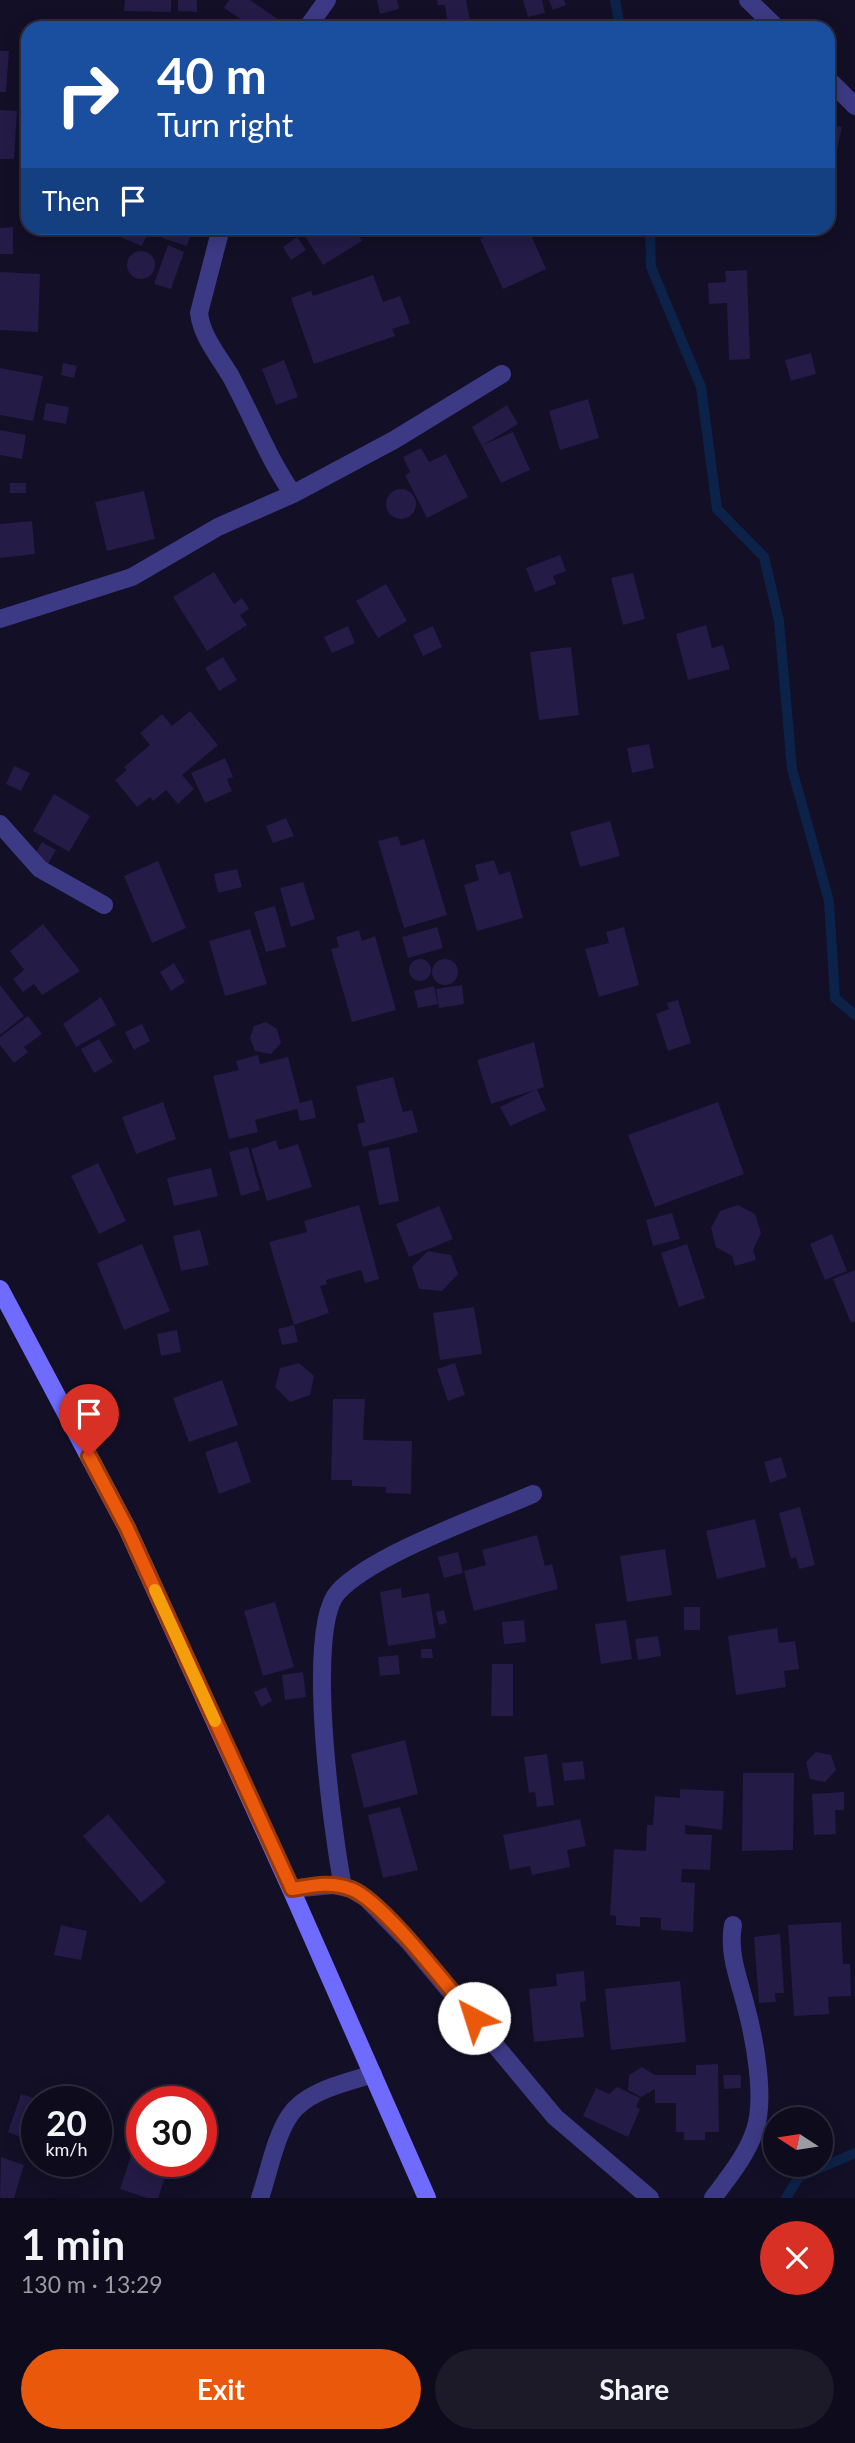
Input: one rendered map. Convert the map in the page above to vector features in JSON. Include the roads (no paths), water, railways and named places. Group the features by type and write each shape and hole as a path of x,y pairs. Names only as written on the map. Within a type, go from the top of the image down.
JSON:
{"main road":[{"path":"0,1289 127,1528 292,1889 427,2198"}],"street":[{"path":"312,21 327,0"},
{"path":"748,0 769,21"},
{"path":"835,86 855,106"},
{"path":"219,235 199,313 201,325 230,376 276,470 293,494"},
{"path":"0,619 132,577 218,527 293,494 394,440 502,374"},
{"path":"0,824 40,869 104,905"},
{"path":"343,1887 324,1754 324,1636 329,1606 336,1594 347,1584 401,1551 533,1494"},
{"path":"292,1889 323,1884 343,1887 366,1898 410,1942 555,2118 650,2198"},
{"path":"713,2198 744,2153 756,2128 758,2115 754,2042 732,1954 733,1925"},
{"path":"260,2198 290,2115 304,2101 336,2086 373,2074"}],"waterway":[{"path":"615,0 619,21"},
{"path":"650,235 651,267 701,387 717,509 764,557 779,621 792,769 829,901 835,998 855,1015"},
{"path":"786,2198 799,2177 855,2153"}]}
